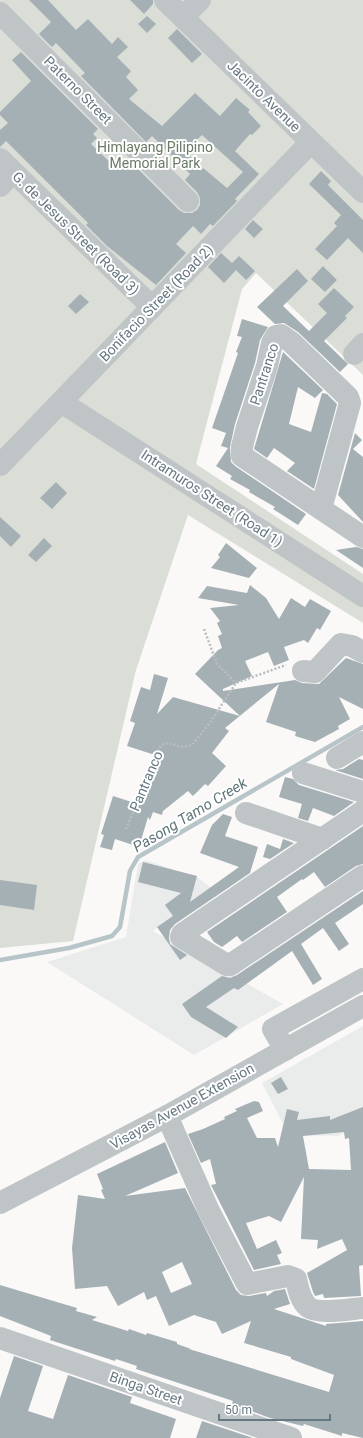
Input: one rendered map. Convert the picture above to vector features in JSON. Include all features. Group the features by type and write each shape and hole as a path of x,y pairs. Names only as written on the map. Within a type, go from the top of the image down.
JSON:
{"street":[{"name":"Jacinto Avenue","path":"165,0 363,192"},
{"path":"183,17 200,0"},
{"name":"Paterno Street","path":"0,13 188,201"},
{"name":"Bonifacio Street (Road 2)","path":"0,464 311,142"},
{"name":"G. de Jesus Street (Road 3)","path":"4,173 152,307"},
{"name":"Pantranco","path":"321,509 350,403 348,397 291,342 280,336 276,336 272,342 241,452 242,456 321,509 361,532"},
{"name":"Intramuros Street (Road 1)","path":"61,402 363,596"},
{"path":"303,670 315,672 341,644 352,646 363,652"},
{"path":"337,758 363,742"},
{"path":"303,773 363,792"},
{"path":"363,811 182,934 182,939 227,965 230,965 363,876"},
{"path":"246,813 322,838"},
{"path":"285,1050 273,1029 363,979"},
{"name":"Visayas Avenue Extension","path":"0,1203 167,1116 363,1006"},
{"path":"167,1116 208,1209 247,1284 288,1276 296,1279 304,1302 311,1309 322,1311 363,1308"},
{"name":"Binga Street","path":"0,1338 239,1429 291,1438"}],"path":[{"path":"204,629 217,664 236,683 293,663 303,670"},
{"name":"Pantranco","path":"126,829 161,745 167,743 183,747 194,743 209,724 236,683"}],"shaded area":[{"path":"145,860 197,877 213,889 153,931 283,1004 194,1055 47,962 126,937 138,864"},
{"path":"363,1026 363,1123 338,1136 289,1135 262,1083"}],"green space":[{"name":"Himlayang Pilipino Memorial Park","path":"0,0 363,0 363,375 256,273 242,289 196,464 363,574 363,623 188,515 136,670 73,941 0,948"}],"building":[{"path":"29,0 48,0 76,30 88,19 112,44 118,37 128,47 117,57 131,71 126,77 138,90 129,99 162,126 195,93 220,116 236,98 250,110 248,112 261,126 252,135 250,134 235,151 259,174 235,199 237,201 213,226 210,224 201,234 193,226 176,244 186,253 156,285 107,246 86,225 88,223 6,141 0,147 0,130 8,123 0,115 0,112 31,81 12,60 21,52 98,129 93,134 97,138 91,144 115,167 127,158 179,210 184,213 192,213 197,210 200,205 200,198 197,192 185,180 190,174 152,136 146,142 81,76 85,73 56,43 52,47 39,34 51,22","holes":["202,135 243,172 227,188 184,152"]},
{"path":"130,0 153,0 153,4 144,14"},
{"path":"147,16 156,24 147,33 138,24"},
{"path":"177,29 202,54 192,63 168,38"},
{"path":"321,171 331,181 328,185 363,220 363,253 348,238 327,260 315,249 337,226 334,223 341,215 309,184"},
{"path":"253,220 263,229 254,238 245,229"},
{"path":"221,253 232,263 239,256 255,271 246,280 236,270 224,283 208,267"},
{"path":"323,266 337,280 325,292 311,279"},
{"path":"297,269 308,281 283,306 309,331 327,313 318,304 334,288 354,307 345,316 347,318 324,341 348,364 340,372 298,332 284,323 275,324 257,307"},
{"path":"80,294 89,302 76,314 68,306"},
{"path":"242,319 268,327 260,340 255,363 235,424 230,447 231,462 306,514 298,525 273,509 275,507 249,492 250,490 230,479 232,476 216,466 228,448 221,446 226,433 212,428 238,353 236,352 242,337 237,336"},
{"path":"283,352 323,390 315,398 298,387 289,424 311,432 322,393 327,394 337,404 314,489 287,471 295,463 274,448 267,458 254,449"},
{"path":"355,433 362,440 353,449 363,457 363,522 338,495"},
{"path":"56,482 67,493 52,509 40,498"},
{"path":"0,517 21,536 11,547 0,536"},
{"path":"44,538 52,546 36,562 28,555"},
{"path":"226,543 257,568 249,578 211,568 220,557 218,555"},
{"path":"356,547 363,549 363,568 336,550"},
{"path":"250,585 266,598 279,619 291,598 305,607 310,599 331,611 320,630 317,628 308,643 304,640 284,647 289,660 274,666 268,652 245,661 252,676 223,689 223,691 295,680 302,683 319,684 346,658 363,664 363,709 339,697 350,719 338,726 339,729 315,742 295,736 296,732 266,722 279,684 240,716 195,674 218,650 222,648 218,636 222,634 217,623 220,621 210,608 239,605 198,598 207,586 247,593"},
{"path":"154,674 168,678 157,714 173,697 240,716 225,728 229,731 212,753 226,766 208,786 205,784 193,796 188,791 163,811 162,815 153,812 150,820 148,817 139,847 115,839 112,850 100,847 104,835 101,834 113,796 141,805 155,755 127,746 135,723 130,721 141,687 150,690"},
{"path":"359,759 363,760 363,779 335,770 343,769"},
{"path":"285,777 293,779 299,785 354,802 334,816 313,808 308,821 298,818 302,804 279,797"},
{"path":"223,814 232,817 225,836 258,847 250,873 175,924 170,930 170,944 187,955 180,960 157,927 173,916 165,905 181,893 138,882 143,862 197,876 190,902 239,867 200,853 212,825"},
{"path":"363,826 363,864 356,866 325,887 314,872 277,897 287,912 242,942 237,936 222,947 214,942 207,932"},
{"path":"283,839 294,843 270,859 263,857 267,844 280,849"},
{"path":"0,880 37,885 34,910 0,905"},
{"path":"363,891 363,904 335,923 349,944 339,951 323,928 301,944 322,979 313,985 292,951 238,990 234,988 206,1007 238,1027 226,1038 191,1017 182,1004 222,976 230,978 237,975"},
{"path":"281,1077 288,1089 278,1094 271,1083"},
{"path":"254,1101 259,1102 263,1111 247,1118 257,1138 275,1138 278,1147 287,1109 299,1112 297,1120 330,1116 330,1120 363,1107 363,1265 359,1266 361,1296 324,1298 323,1294 315,1296 313,1292 307,1273 347,1250 342,1239 317,1249 318,1240 301,1239 304,1177 281,1222 269,1216 246,1223 257,1249 276,1240 282,1253 277,1255 281,1264 254,1270 211,1185 216,1184 210,1159 201,1163 188,1134 225,1119 224,1117 237,1111 235,1109","holes":["344,1132 345,1139 349,1138 351,1170 309,1169 303,1136"]},
{"path":"165,1142 178,1173 125,1196 185,1188 236,1290 241,1295 249,1296 266,1293 267,1296 274,1291 285,1289 290,1304 274,1309 326,1326 326,1324 363,1321 363,1438 342,1433 342,1436 304,1424 303,1426 270,1418 232,1404 233,1401 136,1369 137,1366 116,1359 115,1361 50,1340 51,1336 0,1316 0,1285 77,1308 76,1311 97,1317 92,1320 128,1331 129,1329 146,1335 147,1333 177,1342 177,1344 191,1349 189,1349 329,1392 334,1375 291,1359 291,1357 244,1343 251,1321 222,1334 216,1322 194,1315 169,1326 156,1296 147,1300 144,1292 118,1306 107,1286 75,1289 72,1248 78,1195 105,1199 97,1174","holes":["182,1262 192,1284 171,1293 162,1272"]},
{"path":"14,1356 43,1366 28,1411 53,1419 68,1375 132,1397 130,1403 176,1419 170,1438 0,1438 0,1398"},
{"path":"202,1421 253,1438 196,1438"}],"waterway":[{"name":"Pasong Tamo Creek","path":"0,960 69,948 112,936 120,927 130,871 138,857 363,727"}]}
